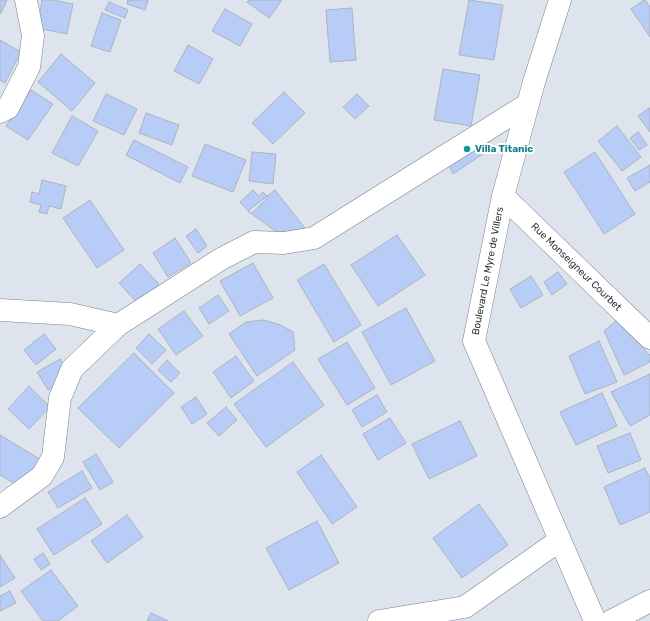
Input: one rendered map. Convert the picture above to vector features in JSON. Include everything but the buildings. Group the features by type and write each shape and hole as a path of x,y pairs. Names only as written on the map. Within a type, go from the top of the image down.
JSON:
{"street":[{"path":"0,112 8,108 30,67 33,36 26,0"},
{"name":"Boulevard Le Myre de Villers","path":"560,0 528,104 503,196 474,341 595,621"},
{"path":"0,508 42,476 53,457 60,398 72,369 118,325 221,259 254,242 284,243 314,238 528,104"},
{"name":"Rue Monseigneur Courbet","path":"503,196 648,331"},
{"path":"0,310 70,314 118,325"},
{"path":"379,621 464,607 560,540"},
{"path":"611,621 650,601"}],"place":[{"name":"Villa Titanic","path":"467,149"}]}
